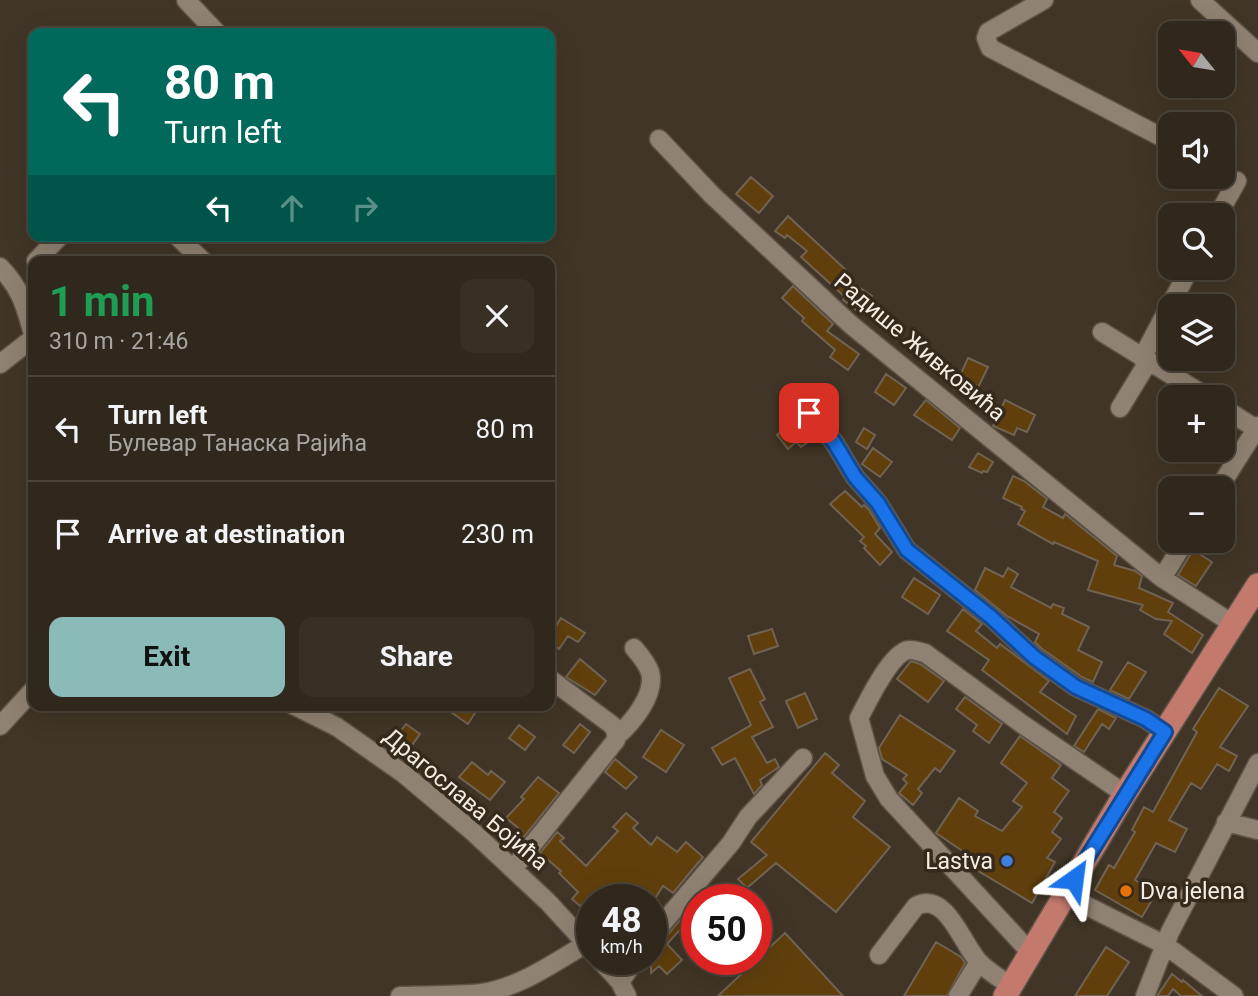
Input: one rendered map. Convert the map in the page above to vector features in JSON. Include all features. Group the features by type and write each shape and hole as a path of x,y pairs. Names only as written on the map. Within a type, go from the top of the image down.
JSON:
{"main road":[{"path":"1008,991 1125,794 1258,585"}],"street":[{"path":"186,0 212,28"},
{"path":"1044,0 988,32 986,38 990,48 1158,135"},
{"path":"1200,0 1258,53"},
{"name":"Радише Живковића","path":"659,139 712,195 850,324 1162,578 1233,624"},
{"path":"1225,203 1237,181"},
{"path":"41,256 54,242"},
{"path":"183,242 197,256"},
{"path":"28,265 5,276 23,298 28,317"},
{"path":"1120,408 1184,280"},
{"path":"1102,332 1187,385"},
{"path":"0,364 28,340"},
{"path":"809,413 834,442 855,477 878,503 907,550 1065,680 1146,719 1165,732"},
{"path":"1227,476 1257,429 1235,415"},
{"path":"1162,578 1178,553"},
{"path":"513,869 639,710 651,683 648,667 634,648"},
{"path":"1030,951 889,799 875,776 859,718 882,675 901,654 909,650 925,653 1022,724 1125,794"},
{"path":"555,683 612,725 617,736"},
{"path":"0,726 28,695"},
{"name":"Драгослава Бојића","path":"305,711 337,727 404,774 472,831 548,902 576,933"},
{"path":"667,918 731,843 748,817 803,758"},
{"path":"1145,996 1165,945 1258,763"},
{"path":"1226,822 1258,831"},
{"path":"1065,895 1165,945 1234,996"},
{"path":"879,954 916,906 927,903 946,912 979,962 1008,991"},
{"path":"400,996 467,995 497,990 576,954"},
{"path":"958,996 979,962"},
{"path":"612,975 623,989"}],"building":[{"path":"751,177 773,196 759,213 736,194"},
{"path":"788,216 846,270 841,275 872,296 860,313 843,300 845,297 801,257 807,251 787,235 785,238 775,231"},
{"path":"793,286 833,324 827,331 859,354 848,370 830,357 835,350 802,321 804,318 782,298"},
{"path":"968,358 988,367 973,398 954,389"},
{"path":"886,374 906,388 894,405 875,392"},
{"path":"926,400 960,428 952,440 914,415"},
{"path":"1005,400 1035,415 1027,432 1017,428 1014,435 993,426"},
{"path":"796,419 812,439 801,447 796,442 788,449 777,435"},
{"path":"864,428 875,435 867,449 856,442"},
{"path":"873,448 892,462 880,477 862,464"},
{"path":"978,453 993,462 987,472 982,473 969,467"},
{"path":"1013,476 1047,499 1043,507 1063,518 1065,514 1117,556 1114,565 1142,576 1139,588 1173,603 1168,612 1203,635 1192,653 1164,634 1172,621 1156,619 1140,610 1143,605 1088,590 1098,561 1054,542 1053,544 1018,524 1025,511 1003,498"},
{"path":"845,491 869,510 880,528 875,534 892,552 880,565 860,541 864,537 830,504"},
{"path":"1191,553 1198,553 1212,562 1196,586 1178,575"},
{"path":"985,568 1003,577 1008,568 1018,574 1011,587 1051,608 1053,604 1064,608 1062,614 1089,627 1078,650 1102,662 1093,682 1041,648 1035,642 1039,634 1007,616 975,590"},
{"path":"914,578 940,595 928,614 902,597"},
{"path":"963,609 982,624 976,631 997,648 1000,644 1049,681 1040,692 1076,716 1067,734 982,670 989,660 947,631"},
{"path":"561,618 585,633 578,642 568,636 559,649 555,646 555,628"},
{"path":"772,629 778,646 754,654 748,636"},
{"path":"580,659 606,681 595,695 566,677"},
{"path":"911,661 944,681 928,702 897,679"},
{"path":"1128,662 1146,672 1129,699 1110,690"},
{"path":"750,669 765,699 760,702 773,727 752,737 767,763 775,759 779,767 760,780 762,785 754,794 735,758 722,765 712,748 751,725 729,678"},
{"path":"1219,688 1248,706 1220,747 1237,756 1229,771 1217,764 1201,789 1191,783 1169,820 1187,829 1175,852 1156,843 1135,880 1156,893 1142,917 1095,890 1109,865 1114,868 1135,832 1132,830 1144,807 1153,812 1197,732 1193,729"},
{"path":"805,693 817,719 798,728 786,701"},
{"path":"965,697 1002,724 989,743 973,731 977,725 956,709"},
{"path":"1098,709 1116,718 1109,729 1102,724 1084,752 1074,746"},
{"path":"450,711 476,711 468,724"},
{"path":"900,715 955,751 940,772 935,768 918,789 922,793 913,805 899,793 907,783 903,779 907,775 882,759 879,748"},
{"path":"406,724 420,734 405,755 390,744"},
{"path":"580,724 590,732 574,753 563,745"},
{"path":"519,725 535,737 525,750 509,738"},
{"path":"661,730 684,745 666,772 643,757"},
{"path":"1020,736 1061,765 1052,778 1069,791 1054,812 1062,818 1052,832 1061,839 1047,858 1055,862 1032,903 963,862 960,859 964,852 936,833 959,798 978,811 975,816 1002,831 1022,807 1013,801 1027,783 1001,763"},
{"path":"825,753 839,765 832,773 865,801 853,817 890,847 836,912 776,863 752,884 743,884 738,879 767,855 751,842"},
{"path":"615,759 637,777 626,789 605,772"},
{"path":"472,762 488,775 491,771 505,782 490,800 459,777"},
{"path":"538,777 559,793 523,838 518,835 522,831 506,818 524,799 521,797"},
{"path":"626,813 638,823 633,828 651,845 657,837 677,852 686,842 703,857 673,893 667,889 667,884 576,884 576,890 559,873 561,871 540,853 557,832 564,838 560,841 586,866 618,831 613,827"},
{"path":"681,919 681,929 667,944 667,936"},
{"path":"785,933 843,996 718,996 740,975 772,975 772,945"},
{"path":"936,942 961,957 965,963 947,996 904,996"},
{"path":"667,944 681,959 667,974"},
{"path":"1106,947 1129,962 1107,996 1075,996"},
{"path":"1172,974 1202,996 1181,996 1173,989 1168,996 1157,996"}],"place":[{"name":"Lastva","path":"1007,861"},
{"name":"Dva jelena","path":"1126,891"}],"route":[{"path":"809,413 834,442 855,477 878,503 907,550 991,617 1034,657 1076,687 1146,719 1165,732 1074,879"}]}
